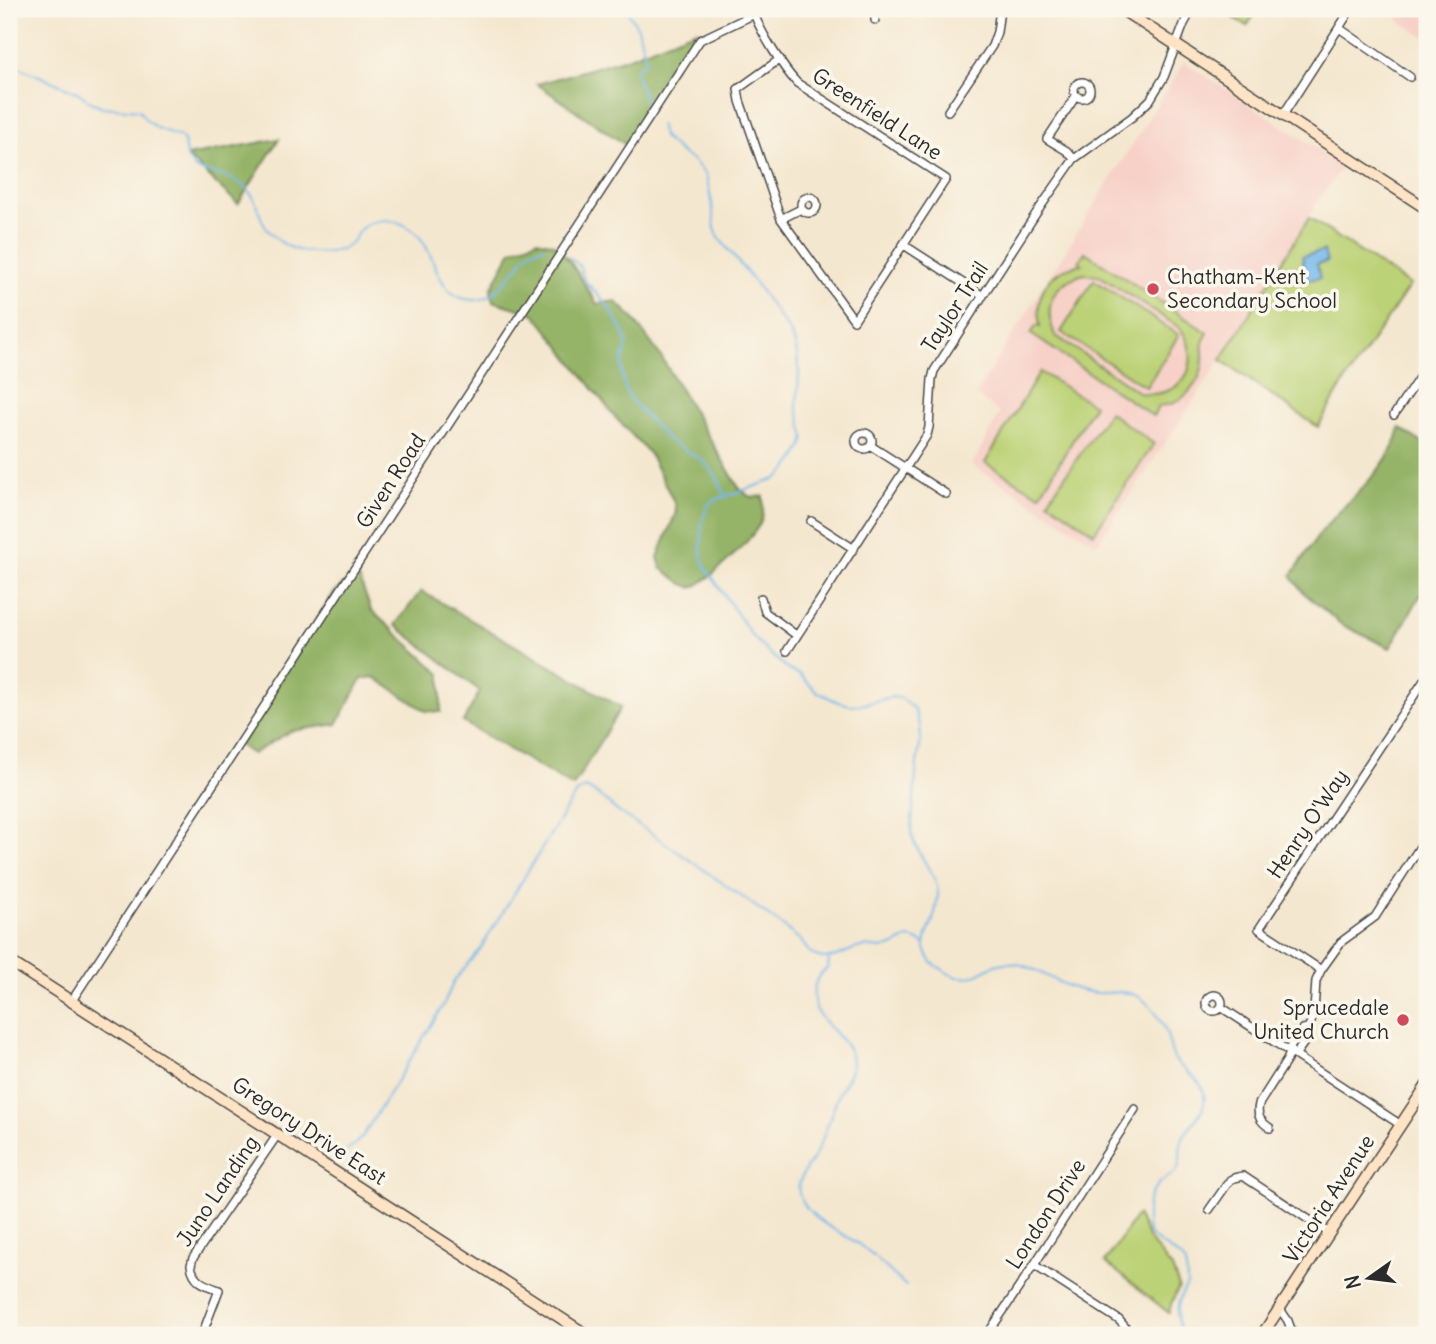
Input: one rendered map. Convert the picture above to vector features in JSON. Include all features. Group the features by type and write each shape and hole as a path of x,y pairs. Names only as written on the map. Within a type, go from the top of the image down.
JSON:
{"street":[{"name":"Given Road","path":"71,1002 700,40 765,9"},
{"path":"875,9 875,20"},
{"path":"948,111 992,46 1000,9"},
{"path":"1121,9 1427,209"},
{"name":"Taylor Trail","path":"787,650 927,435 934,372 1074,159 1132,117 1150,100 1164,77 1192,9"},
{"path":"1283,115 1351,9"},
{"name":"Greenfield Lane","path":"754,14 797,83 946,179 854,320 781,219 740,101 738,89 780,59"},
{"path":"1339,28 1410,76"},
{"path":"1074,159 1067,151 1047,139 1076,96"},
{"path":"781,219 801,209"},
{"path":"904,245 983,296"},
{"path":"1394,415 1427,366"},
{"path":"871,446 946,494"},
{"path":"811,521 854,550"},
{"path":"761,598 765,612 796,635"},
{"name":"Henry O'Way","path":"1321,970 1259,929 1427,676"},
{"path":"1270,1128 1258,1116 1258,1109 1290,1053 1291,1045 1303,1029 1308,1028 1314,1011 1316,981 1321,970 1341,942 1375,917 1427,836"},
{"name":"Gregory Drive East","path":"9,961 587,1335"},
{"path":"1221,1007 1401,1125"},
{"name":"Victoria Avenue","path":"1262,1335 1427,1085"},
{"name":"London Drive","path":"995,1335 989,1332 1135,1109"},
{"name":"Juno Landing","path":"202,1335 219,1290 195,1278 191,1265 193,1258 278,1134"},
{"path":"1209,1210 1230,1181 1243,1176 1329,1233"},
{"path":"1034,1265 1119,1321 1129,1335"},
{"path":"1280,1309 1293,1335"}],"shaded area":[{"path":"1405,9 1427,9 1427,39 1398,20"},
{"name":"Chatham-Kent Secondary School","path":"1184,62 1343,165 1316,204 1219,363 1097,544 972,465 1000,413 975,395"}],"green space":[{"path":"1223,9 1258,9 1247,26"},
{"path":"696,30 626,145 537,84 627,58"},
{"path":"279,139 238,204 187,156"},
{"path":"1309,218 1410,285 1340,389 1318,427 1221,360"},
{"path":"537,240 554,244 570,261 597,304 615,301 631,316 660,355 739,488 750,497 763,496 762,518 751,536 720,567 692,588 661,568 658,557 676,512 675,504 649,453 615,417 535,314 493,301 491,289 512,250"},
{"path":"1085,252 1208,333 1203,344 1202,367 1193,386 1177,401 1159,406 1153,416 1031,334 1036,326 1040,327 1039,304 1046,285 1060,272 1082,264 1079,261","holes":["1084,274 1098,275 1180,328 1187,341 1190,366 1178,385 1155,394 1140,393 1055,335 1051,324 1050,305 1058,289"]},
{"path":"1094,280 1179,335 1146,387 1061,332"},
{"path":"1040,372 1094,405 1040,495 985,463"},
{"path":"1109,412 1154,444 1094,533 1048,501"},
{"path":"1400,428 1427,446 1427,584 1390,648 1342,625 1304,593 1291,576 1322,531 1378,470 1388,456"},
{"path":"357,572 371,610 441,674 441,712 426,711 374,677 362,679 337,724 291,731 252,754 239,745 333,594"},
{"path":"421,591 621,707 573,787 463,722 480,691 395,625"},
{"path":"1137,1215 1149,1239 1172,1268 1179,1287 1169,1313 1105,1262"}],"water":[{"path":"1324,251 1327,262 1317,264 1320,278 1307,280 1302,256"}],"waterway":[{"path":"626,9 638,28 646,60 636,70 648,107"},
{"path":"9,63 79,93 103,107 139,110 146,120 157,128 184,141 186,156 195,169 231,179 244,186 253,197 262,220 273,236 297,250 340,250 351,243 364,226 382,220 396,222 418,235 443,283 451,292 461,298 476,300 495,292 528,253 545,247"},
{"path":"660,125 663,137 694,161 706,176 719,238 789,331 796,346 799,373 797,407 805,438 802,447 784,473 776,479 709,504 702,522 701,554 706,568 753,637 816,691 851,705 891,697 901,698 914,709 920,726 921,740 911,832 937,888 936,909 925,946 932,962 954,976 963,978 1002,963 1021,965 1080,990 1137,996 1158,1017 1174,1058 1196,1079 1204,1094 1203,1107 1182,1140 1178,1168 1155,1188 1147,1206 1148,1231 1182,1259 1185,1265 1187,1285 1180,1297 1178,1310 1178,1322 1183,1335"},
{"path":"570,258 579,265 585,281 608,306 624,333 627,343 622,375 629,398 668,440 702,460 716,476 726,497"},
{"path":"317,1140 328,1150 344,1152 363,1136 444,1004 454,981 481,948 574,796 585,788 784,927 816,956 834,957 856,948 886,948 909,938 924,944"},
{"path":"829,960 827,969 815,984 814,1003 819,1014 848,1048 852,1058 851,1069 839,1093 820,1146 801,1177 799,1192 811,1213 873,1255 906,1286"}],"place":[{"name":"Chatham-Kent Secondary School","path":"1153,289"},
{"name":"Sprucedale United Church","path":"1403,1020"}]}
